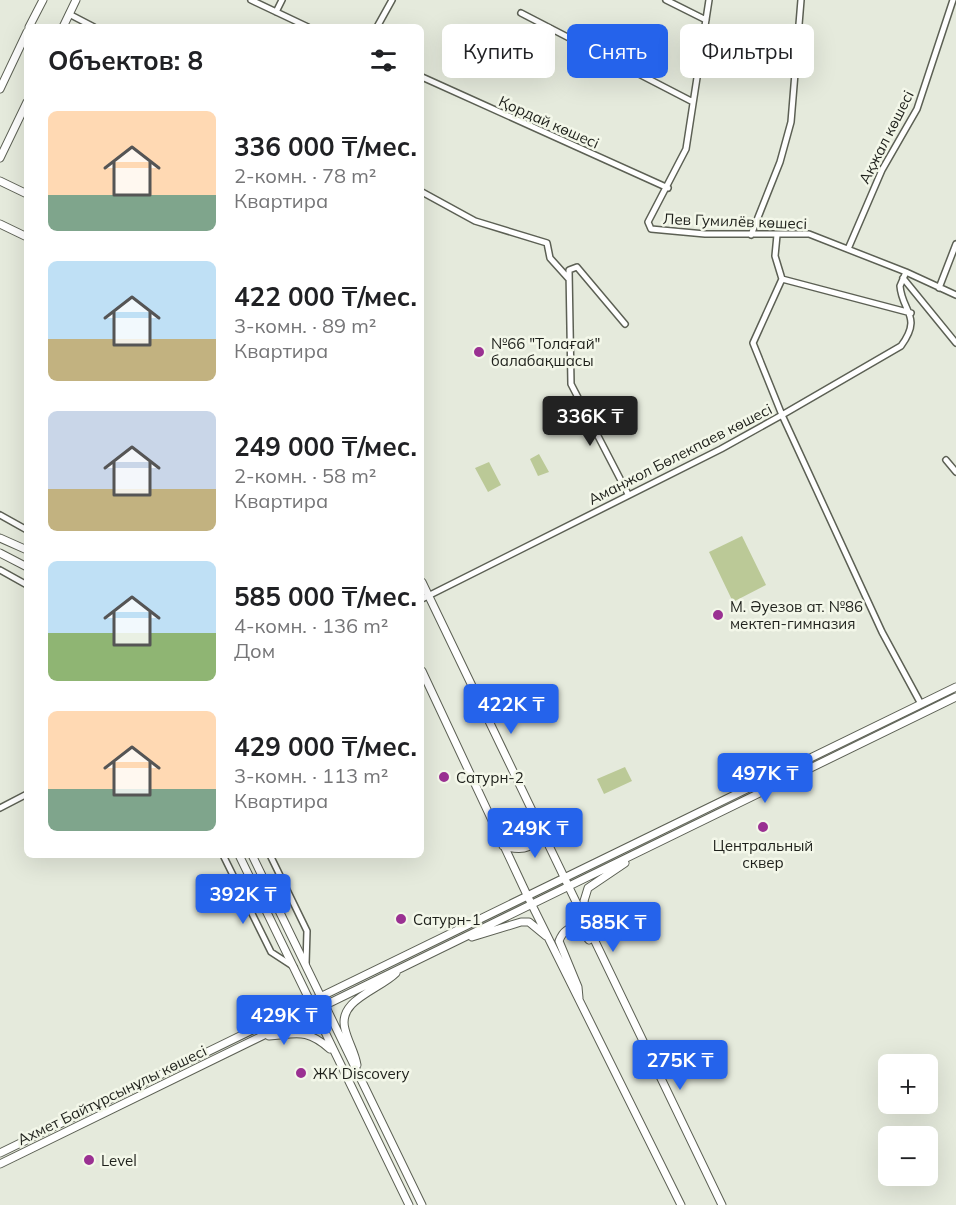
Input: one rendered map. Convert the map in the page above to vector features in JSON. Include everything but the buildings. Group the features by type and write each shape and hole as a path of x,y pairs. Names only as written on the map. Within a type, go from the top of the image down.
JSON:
{"street":[{"path":"30,24 42,0"},
{"path":"64,24 76,0"},
{"path":"251,0 302,24"},
{"path":"276,12 282,0"},
{"path":"379,24 392,0"},
{"path":"666,0 706,20"},
{"path":"668,188 687,149 709,0"},
{"path":"751,235 780,162 791,122 801,0"},
{"name":"Ақжал көшесі","path":"848,249 882,170 917,109 954,0"},
{"path":"521,13 693,102"},
{"path":"69,14 88,24"},
{"path":"0,89 24,38"},
{"name":"Қордай көшесі","path":"424,78 668,188"},
{"path":"0,158 24,108"},
{"path":"0,182 24,193"},
{"name":"Лев Гумилёв көшесі","path":"668,188 648,225 656,231 751,235 808,234 956,295"},
{"path":"424,193 476,221 547,243 550,258 568,278"},
{"path":"0,224 24,236"},
{"path":"777,235 775,256 782,279 753,342 782,415 901,346 910,332 911,313 901,291 905,275"},
{"path":"939,288 956,244"},
{"path":"625,324 577,267 569,270 571,384 628,494"},
{"path":"905,275 956,343"},
{"path":"782,279 911,313"},
{"name":"Аманжол Бөлекпаев көшесі","path":"425,597 721,449 782,415 892,652 921,704"},
{"path":"946,460 956,472"},
{"path":"0,515 24,528"},
{"path":"0,538 24,549"},
{"path":"0,553 24,565"},
{"path":"0,570 24,583"},
{"path":"425,597 539,826 722,1205"},
{"path":"424,675 527,895 681,1205"},
{"path":"358,1074 355,1055 345,1029 345,1011 351,1004 388,981 399,969 642,851 956,687"},
{"path":"787,775 956,697"},
{"name":"Ахмет Байтұрсынұлы көшесі","path":"0,1153 527,895 787,775"},
{"path":"0,808 24,796"},
{"path":"504,846 522,850 529,848 535,843 539,826"},
{"path":"588,928 584,901 588,888 642,851"},
{"path":"224,858 271,952 294,967"},
{"path":"240,858 409,1205"},
{"path":"253,858 422,1205"},
{"path":"271,858 307,931 306,966"},
{"path":"458,941 521,922 529,922 548,937"},
{"path":"579,1002 578,987 559,941 567,930 579,928 585,933 610,982 617,988"},
{"name":"Ахмет Байтұрсынұлы көшесі","path":"0,1164 399,969"},
{"path":"263,1036 303,1032 318,1038 334,1053"},
{"path":"0,1170 21,1154"}],"green space":[{"path":"539,454 549,472 538,476 530,459"},
{"path":"489,462 501,485 488,492 475,468"},
{"path":"742,536 766,585 733,602 709,552"},
{"path":"625,767 632,781 604,794 597,779"}],"place":[{"name":"№66 \"Толағай\" балабақшасы","path":"479,352"},
{"name":"М. Әуезов ат. №86 мектеп-гимназия","path":"718,615"},
{"name":"Сатурн-2","path":"444,777"},
{"name":"Центральный сквер","path":"763,827"},
{"name":"Сатурн-1","path":"401,919"},
{"name":"ЖК Discovery","path":"301,1073"},
{"name":"Level","path":"89,1160"}]}
